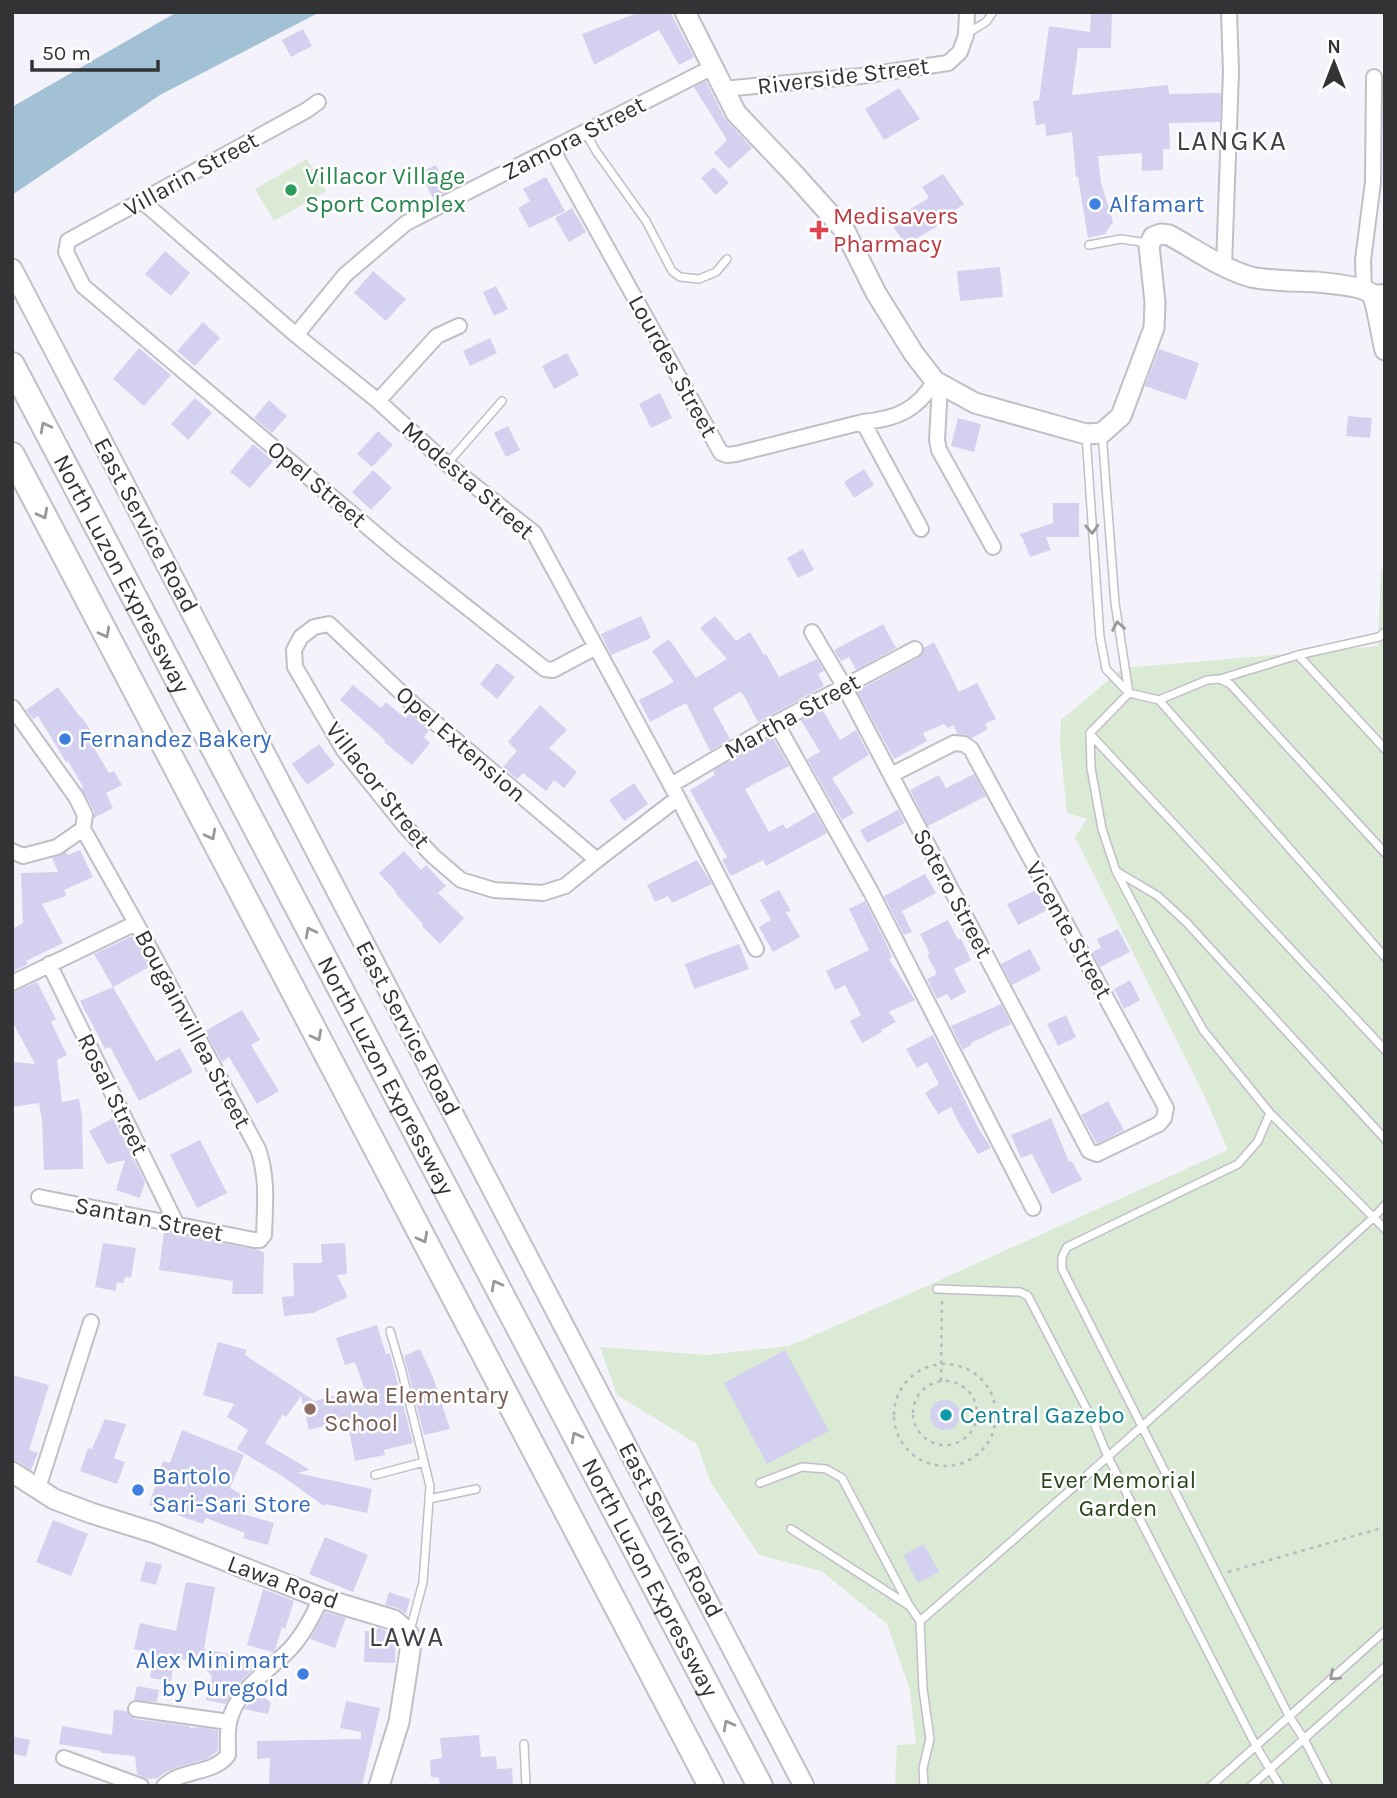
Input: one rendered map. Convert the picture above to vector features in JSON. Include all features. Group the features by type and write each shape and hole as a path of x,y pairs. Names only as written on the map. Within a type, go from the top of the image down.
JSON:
{"highway":[{"name":"North Luzon Expressway","path":"12,365 760,1786"},
{"name":"North Luzon Expressway","path":"12,455 711,1786"}],"street":[{"path":"685,12 736,114 845,231 914,355 938,383 975,403 1094,434 1121,416 1153,328 1155,302 1149,254 1153,237 1161,234 1169,235 1224,266 1252,277 1333,283 1373,292"},
{"path":"966,35 967,12"},
{"path":"1224,266 1231,72 1229,12"},
{"name":"Riverside Street","path":"723,89 861,76 948,63 960,52 966,35"},
{"name":"Zamora Street","path":"296,335 345,275 406,223 713,67"},
{"path":"1374,77 1373,182 1363,260 1376,304 1385,350"},
{"name":"Villarin Street","path":"66,246 68,241 318,102"},
{"name":"Lourdes Street","path":"552,149 722,453 736,454 900,415 917,405 938,383"},
{"name":"Modesta Street","path":"142,201 296,335 379,401 447,464 534,533 675,792 756,949"},
{"name":"Opel Street","path":"66,246 66,252 83,286 397,552 545,669 554,670 596,647"},
{"name":"East Service Road","path":"12,269 804,1786"},
{"path":"379,401 437,336 459,326"},
{"path":"938,383 939,450 993,547"},
{"path":"863,422 921,529"},
{"name":"Villacor Street","path":"329,624 314,627 301,637 293,650 295,667 343,749 405,826 433,856 461,880 494,890 544,894 565,886 675,792"},
{"name":"Opel Extension","path":"329,624 413,704 597,860"},
{"name":"Sotero Street","path":"812,632 844,685 1089,1151 1093,1153"},
{"name":"Martha Street","path":"675,792 776,723 915,649"},
{"name":"Bougainvillea Street","path":"12,706 76,797 85,815 83,829 258,1149 264,1165 265,1194 264,1235 260,1240"},
{"path":"776,723 871,892 1033,1208"},
{"name":"Vicente Street","path":"891,775 954,743 964,744 971,750 1166,1108 1159,1125 1097,1154 1093,1153"},
{"path":"12,851 23,856 57,847 83,829"},
{"path":"12,984 136,923"},
{"name":"Rosal Street","path":"49,964 176,1223"},
{"name":"Santan Street","path":"39,1197 260,1240"},
{"path":"38,1488 91,1322"},
{"name":"Lawa Road","path":"12,1472 66,1504 155,1533 321,1598 394,1619 409,1635"},
{"path":"164,1786 175,1778 225,1760 228,1755 229,1721 240,1696 290,1649 306,1629 321,1598"},
{"path":"379,1786 399,1722 410,1651 409,1635"},
{"path":"136,1709 229,1721"},
{"path":"64,1758 141,1786"}],"lane":[{"path":"966,35 986,22 993,12"},
{"path":"585,132 646,221 672,271 680,277 699,279 716,272 727,259"},
{"path":"1089,245 1121,239 1150,243"},
{"path":"447,464 502,401"},
{"path":"1094,434 1100,638 1106,669 1129,693 1159,700 1385,957"},
{"path":"1094,434 1129,693"},
{"path":"1159,700 1206,680 1220,679 1298,655 1383,637"},
{"path":"1298,655 1385,749"},
{"path":"1220,679 1230,684 1385,853"},
{"path":"1129,693 1090,733 1091,768 1102,829 1116,871 1203,1030 1270,1112 1385,1230"},
{"path":"1090,733 1385,1051"},
{"path":"1116,871 1158,896 1187,923 1385,1139"},
{"path":"1270,1112 1258,1141 1238,1164 1067,1247 1062,1257 1062,1269 1289,1716 1328,1786"},
{"path":"919,1622 1238,1341 1385,1205"},
{"path":"940,1289 1020,1292 1028,1296 1256,1746 1280,1786"},
{"path":"390,1331 430,1486 423,1582 409,1635"},
{"path":"375,1475 424,1462"},
{"path":"760,1483 802,1467 826,1469 842,1478 919,1622 923,1689 930,1739 923,1768 924,1786"},
{"path":"429,1499 476,1489"},
{"path":"791,1530 909,1605"},
{"path":"1211,1786 1385,1631"},
{"path":"1251,1786 1385,1667"},
{"path":"524,1744 526,1786"}],"path":[{"path":"940,1289 942,1382"},
{"path":"942,1365 964,1368 986,1384 994,1400 996,1417 992,1434 983,1449 961,1463 943,1466 926,1462 911,1452 900,1438 894,1413 898,1396 908,1381 921,1370 942,1365"},
{"path":"942,1382 964,1387 974,1398 977,1412 975,1426 971,1432 961,1442 947,1445 926,1439 917,1428 913,1415 919,1394 930,1385 942,1382"},
{"path":"1218,1575 1385,1527"}],"green space":[{"name":"Villacor Village Sport Complex","path":"307,159 326,191 274,221 255,189"},
{"name":"Ever Memorial Garden","path":"1381,569 1385,569 1385,1786 895,1786 897,1745 916,1744 910,1690 887,1624 821,1571 759,1555 711,1483 697,1444 617,1395 600,1347 707,1355 789,1346 1228,1150 1205,1097 1075,837 1087,819 1067,813 1060,744 1061,720 1123,668 1378,646"}],"water":[{"path":"177,12 320,12 160,95 12,195 12,107"}],"building":[{"path":"640,12 670,12 694,57 679,65 659,30 594,65 582,34"},
{"path":"1091,12 1112,12 1111,48 1078,48 1072,95 1168,85 1169,94 1221,93 1220,122 1169,123 1170,149 1163,149 1163,170 1142,171 1142,153 1098,156 1101,183 1113,222 1105,234 1088,238 1076,177 1072,132 1046,136 1045,124 1036,125 1033,101 1039,100 1049,26 1090,32"},
{"path":"303,29 312,46 291,57 282,40"},
{"path":"706,81 725,119 752,148 729,169 714,153 727,140 694,87"},
{"path":"899,88 920,119 884,140 865,109"},
{"path":"436,165 448,191 433,198 420,173"},
{"path":"714,167 729,183 716,195 701,178"},
{"path":"943,174 964,204 939,221 941,224 905,245 890,221 929,198 922,187"},
{"path":"546,177 565,211 529,228 518,208 530,201 523,189"},
{"path":"572,208 586,232 569,242 555,218"},
{"path":"165,251 190,273 171,296 145,274"},
{"path":"1000,267 1003,297 960,301 957,271"},
{"path":"373,271 406,299 386,321 354,293"},
{"path":"496,286 508,309 494,316 483,292"},
{"path":"203,322 220,338 195,366 177,351"},
{"path":"490,338 497,353 470,366 463,351"},
{"path":"139,348 171,375 144,406 113,379"},
{"path":"1159,349 1199,363 1186,400 1145,386"},
{"path":"567,353 579,375 554,389 542,366"},
{"path":"660,393 672,418 651,428 639,404"},
{"path":"195,398 212,413 188,440 171,424"},
{"path":"269,400 287,416 272,433 254,418"},
{"path":"1348,416 1372,418 1370,438 1346,436"},
{"path":"958,418 981,424 974,452 951,446"},
{"path":"508,426 520,450 506,457 494,433"},
{"path":"378,431 393,445 372,467 357,454"},
{"path":"253,444 273,461 250,488 230,472"},
{"path":"864,469 874,485 854,498 844,482"},
{"path":"373,470 392,488 371,510 352,492"},
{"path":"1053,503 1079,503 1079,537 1046,537 1051,550 1030,557 1020,534 1053,523"},
{"path":"803,549 814,570 798,578 787,558"},
{"path":"641,616 651,638 611,655 601,634"},
{"path":"715,616 736,641 750,632 779,677 817,659 824,671 818,674 824,686 758,722 740,692 713,708 730,739 710,751 686,703 650,722 639,700 674,682 652,651 669,639 696,678 727,659 700,628"},
{"path":"883,624 896,648 856,670 849,657 841,661 834,650"},
{"path":"934,642 959,692 977,683 996,719 985,724 988,729 972,738 958,734 953,725 948,728 944,724 923,733 927,741 894,759 857,691 920,657 924,648"},
{"path":"497,663 515,677 497,699 480,684"},
{"path":"353,685 381,708 386,702 405,718 409,713 429,730 424,737 430,743 412,765 340,700"},
{"path":"58,687 98,743 93,746 109,773 114,771 122,785 106,793 113,808 94,818 94,811 68,761 66,762 38,716 33,719 26,710"},
{"path":"540,705 567,730 549,748 577,772 564,788 554,780 546,791 523,773 517,779 503,767 517,751 508,742"},
{"path":"822,709 840,740 856,730 869,755 832,778 854,813 842,820 807,759 820,752 801,720"},
{"path":"772,736 789,766 745,789 769,832 783,824 786,829 815,812 827,833 766,866 763,860 731,876 722,860 727,857 690,790 715,775 713,771"},
{"path":"319,744 335,765 307,785 292,764"},
{"path":"974,774 986,796 928,826 910,790 939,775 946,788"},
{"path":"634,783 648,804 624,821 609,800"},
{"path":"898,810 905,823 867,843 860,830"},
{"path":"80,850 93,877 64,890 66,896 42,904 63,943 26,961 28,964 12,972 12,929 23,923 21,873 58,872 52,858"},
{"path":"404,851 421,870 426,865 446,886 438,893 464,918 440,944 379,873"},
{"path":"697,860 712,884 672,903 668,896 655,902 647,885"},
{"path":"925,874 936,893 902,911 912,932 904,935 884,896"},
{"path":"779,890 791,911 786,912 800,937 773,952 759,927 771,920 760,900"},
{"path":"1036,890 1047,910 1018,925 1007,904"},
{"path":"865,901 892,957 889,959 915,1000 889,1012 896,1022 862,1043 850,1021 861,1015 845,985 835,990 826,971 869,950 849,909"},
{"path":"948,920 971,960 954,969 966,992 951,1000 947,994 937,999 927,979 937,974 920,934"},
{"path":"1118,929 1130,952 1100,967 1092,952 1101,948 1097,939"},
{"path":"132,936 149,967 113,987 94,954"},
{"path":"739,944 749,969 694,989 685,964"},
{"path":"1030,949 1041,970 1012,985 1001,964"},
{"path":"1130,980 1140,1000 1124,1009 1114,989"},
{"path":"37,982 56,1019 51,1022 67,1055 57,1060 62,1102 79,1099 83,1169 44,1170 39,1103 12,1107 12,1062 35,1064 12,1021 12,993"},
{"path":"113,987 156,1061 180,1048 193,1072 139,1101 110,1047 105,1049 80,1001"},
{"path":"1001,1004 1011,1024 971,1043 963,1050 951,1026"},
{"path":"242,1010 260,1040 251,1045 279,1091 257,1104 229,1057 222,1062 205,1031"},
{"path":"1066,1015 1076,1037 1058,1046 1047,1024"},
{"path":"933,1035 991,1148 978,1154 951,1107 938,1114 925,1093 939,1084 927,1062 917,1068 906,1049"},
{"path":"1108,1101 1124,1130 1097,1144 1081,1115"},
{"path":"113,1118 145,1182 140,1198 116,1190 125,1160 107,1164 89,1131"},
{"path":"1051,1118 1069,1162 1072,1161 1082,1180 1052,1194 1032,1154 1021,1158 1011,1135"},
{"path":"200,1140 227,1193 197,1208 170,1155"},
{"path":"164,1232 264,1253 263,1294 232,1294 233,1281 159,1270"},
{"path":"103,1243 136,1248 131,1278 125,1277 124,1283 117,1282 116,1291 95,1287"},
{"path":"345,1243 347,1274 337,1275 348,1297 313,1313 284,1316 282,1297 294,1296 293,1263 322,1263 321,1244"},
{"path":"377,1325 386,1354 390,1353 413,1443 384,1450 385,1455 355,1461 347,1420 309,1430 301,1396 286,1417 283,1414 265,1443 310,1470 297,1473 372,1489 367,1513 325,1504 324,1506 237,1449 248,1430 227,1417 234,1404 203,1395 218,1342 247,1350 245,1355 315,1401 364,1388 355,1362 345,1365 336,1338"},
{"path":"420,1349 433,1377 450,1429 424,1435 404,1356"},
{"path":"785,1350 829,1431 767,1464 724,1383"},
{"path":"12,1375 49,1385 29,1450 38,1453 31,1470 12,1460"},
{"name":"Central Gazebo","path":"945,1400 956,1404 960,1415 956,1426 945,1430 934,1426 930,1415 934,1404"},
{"path":"105,1419 126,1424 114,1458 125,1462 117,1484 80,1471 88,1448 92,1449"},
{"path":"182,1430 244,1455 230,1488 246,1497 240,1513 274,1523 268,1545 243,1538 245,1533 206,1518 203,1524 149,1505 163,1461 170,1463"},
{"path":"53,1520 88,1534 71,1576 36,1562"},
{"path":"325,1537 368,1555 353,1592 309,1574"},
{"path":"924,1544 939,1572 918,1583 903,1555"},
{"path":"146,1561 162,1565 156,1585 140,1581"},
{"path":"186,1582 215,1587 204,1649 240,1656 255,1667 225,1704 206,1700 212,1676 200,1663 175,1658 171,1681 150,1678 154,1654 134,1649 140,1623 176,1631"},
{"path":"263,1589 294,1601 285,1629 282,1627 273,1652 247,1645"},
{"path":"389,1592 410,1599 406,1614 398,1608 385,1605"},
{"path":"325,1612 346,1618 335,1648 310,1639"},
{"path":"378,1628 389,1632 396,1639 395,1663 364,1662 365,1631 376,1631"},
{"path":"137,1686 159,1690 157,1702 134,1700"},
{"path":"258,1692 271,1703 268,1714 244,1709"},
{"path":"346,1701 380,1708 362,1786 269,1786 270,1758 257,1759 257,1741 361,1739 361,1732 340,1728"},
{"path":"114,1710 127,1711 135,1719 218,1730 218,1751 206,1759 178,1767 158,1778 148,1779 137,1774 135,1756 101,1753 59,1744 62,1726 112,1735"},
{"path":"479,1735 481,1757 496,1756 497,1769 512,1768 513,1786 440,1786 439,1778 431,1777 430,1760 442,1758 440,1738"},
{"path":"12,1736 30,1740 26,1757 12,1753"}],"place":[{"name":"Villacor Village Sport Complex","path":"291,190"},
{"name":"Alfamart","path":"1095,204"},
{"name":"Medisavers Pharmacy","path":"819,230"},
{"name":"Fernandez Bakery","path":"65,739"},
{"name":"Lawa Elementary School","path":"310,1409"},
{"name":"Central Gazebo","path":"946,1415"},
{"name":"Bartolo Sari-Sari Store","path":"138,1490"},
{"name":"Alex Minimart by Puregold","path":"303,1674"}],"district":[{"name":"LANGKA","path":"1232,140"},
{"name":"LAWA","path":"407,1636"}]}
